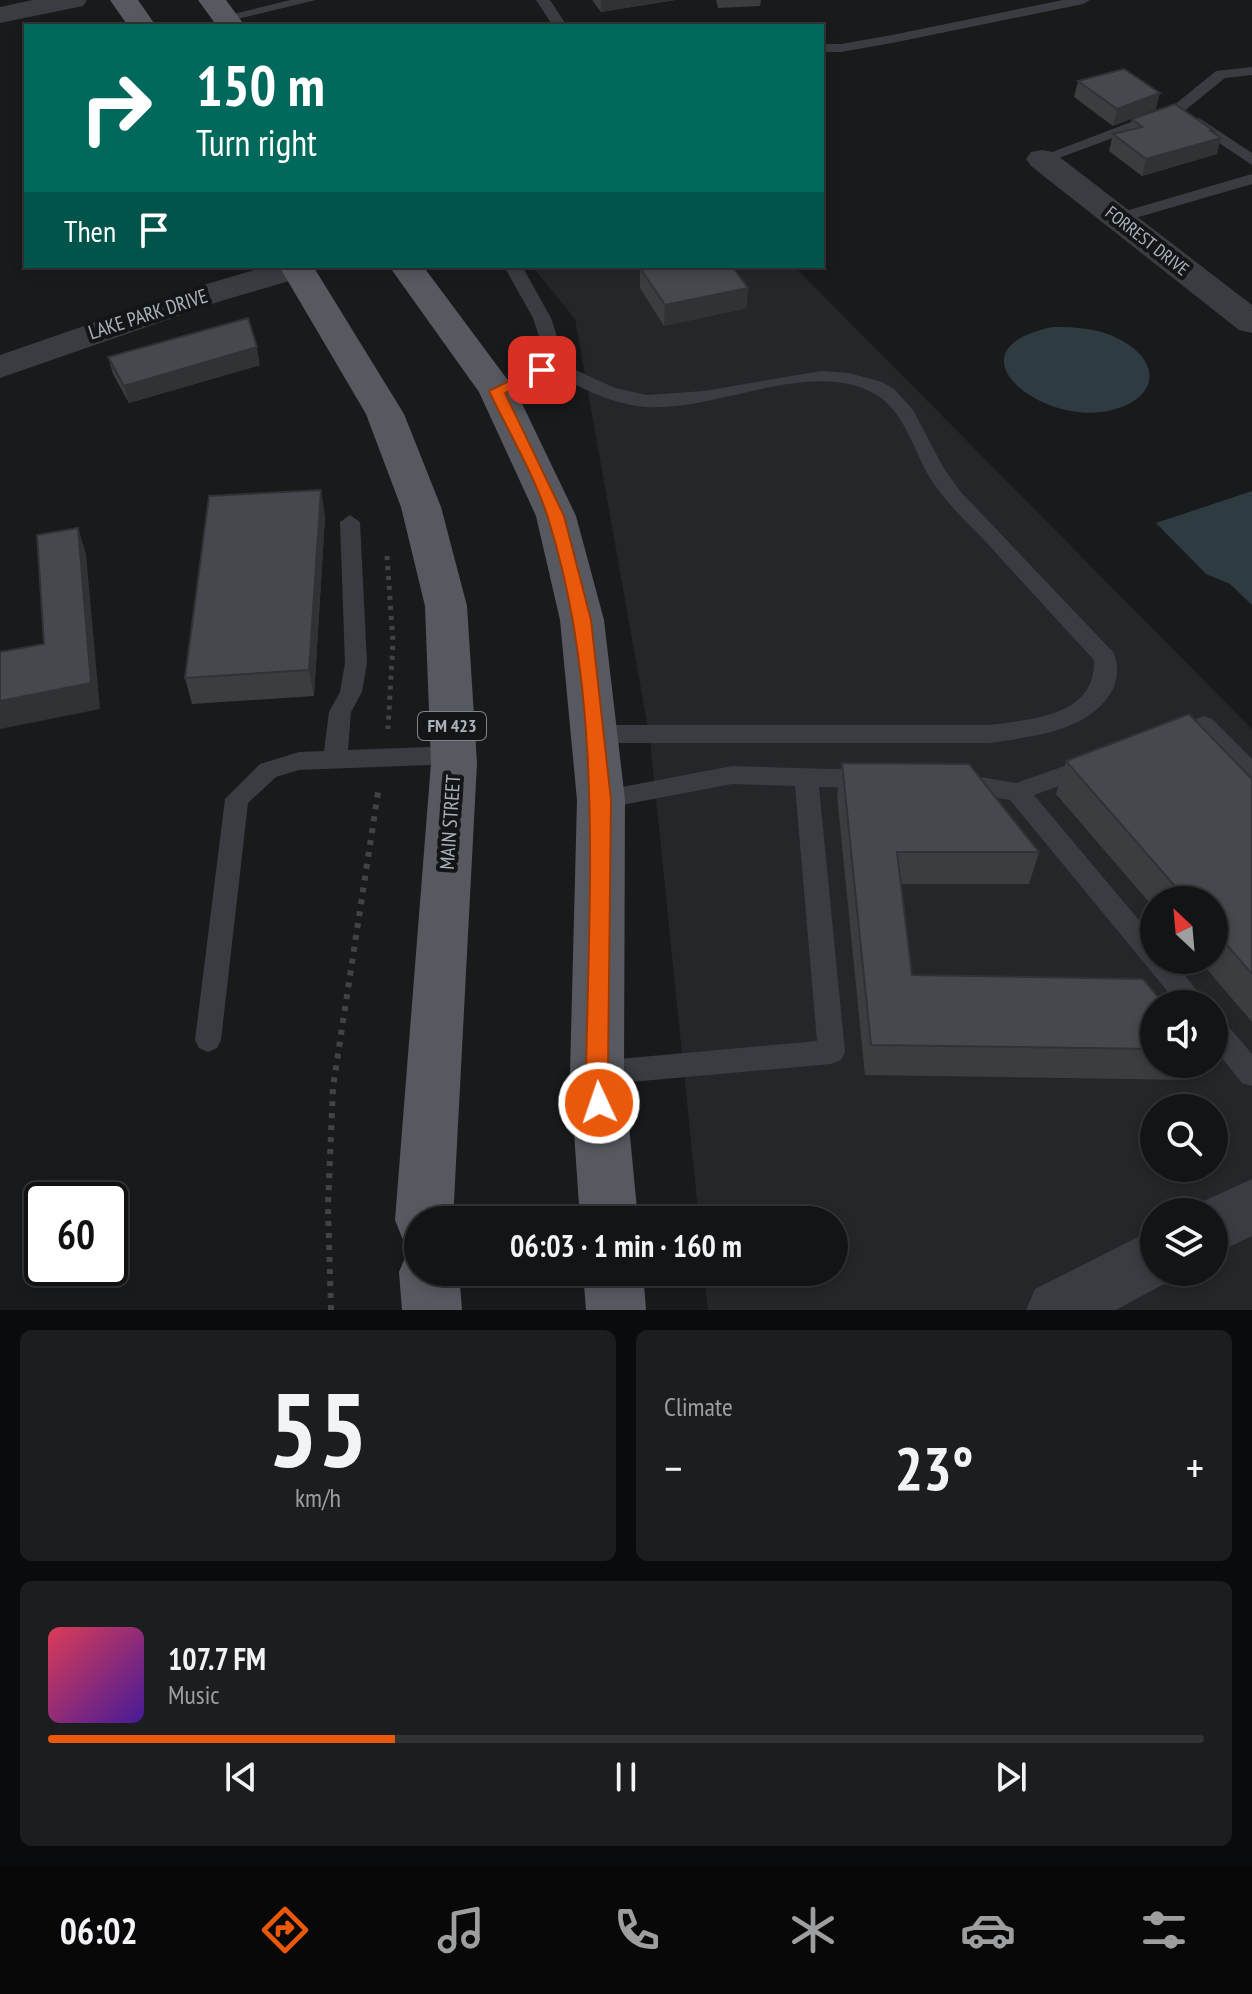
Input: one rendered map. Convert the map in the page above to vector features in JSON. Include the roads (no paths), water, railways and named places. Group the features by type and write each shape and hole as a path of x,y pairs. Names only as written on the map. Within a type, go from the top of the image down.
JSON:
{"main road":[{"path":"124,0 141,24"},
{"name":"MAIN STREET","path":"298,268 385,414 421,507 446,606 454,755 425,1206"},
{"path":"407,268 497,391 556,516 582,620 601,800 597,1073 608,1206"},
{"path":"430,1286 432,1310"},
{"path":"614,1286 616,1310"}],"street":[{"path":"0,15 73,0"},
{"name":"FORREST DRIVE","path":"1042,159 1252,322"},
{"name":"LAKE PARK DRIVE","path":"0,367 212,293 294,268"},
{"path":"1228,1219 1252,1206"},
{"path":"1056,1310 1140,1265"}],"lane":[{"path":"223,15 309,0"},
{"path":"543,0 559,24"},
{"path":"824,48 892,39 1083,0"},
{"path":"1042,159 1178,109 1221,74 1252,71"},
{"path":"1178,109 1252,160"},
{"path":"1118,218 1252,179"},
{"path":"497,391 542,370 552,349 542,318 514,268"},
{"path":"546,363 617,394 646,401 693,400 828,376 878,387 898,401 911,421 929,462 951,494 1105,658 1104,687 1082,711 1036,727 990,734 594,734"},
{"path":"335,759 340,712 351,692 356,663 350,522"},
{"path":"1147,746 1204,725 1252,774"},
{"path":"208,1040 237,799 268,770 299,761 454,755"},
{"path":"930,781 977,783 1017,792 1118,756"},
{"path":"601,800 732,775 883,779"},
{"path":"597,1073 831,1052 806,776"},
{"path":"1017,792 1140,939"},
{"path":"1169,974 1182,990"},
{"path":"1228,1045 1252,1074"}]}
